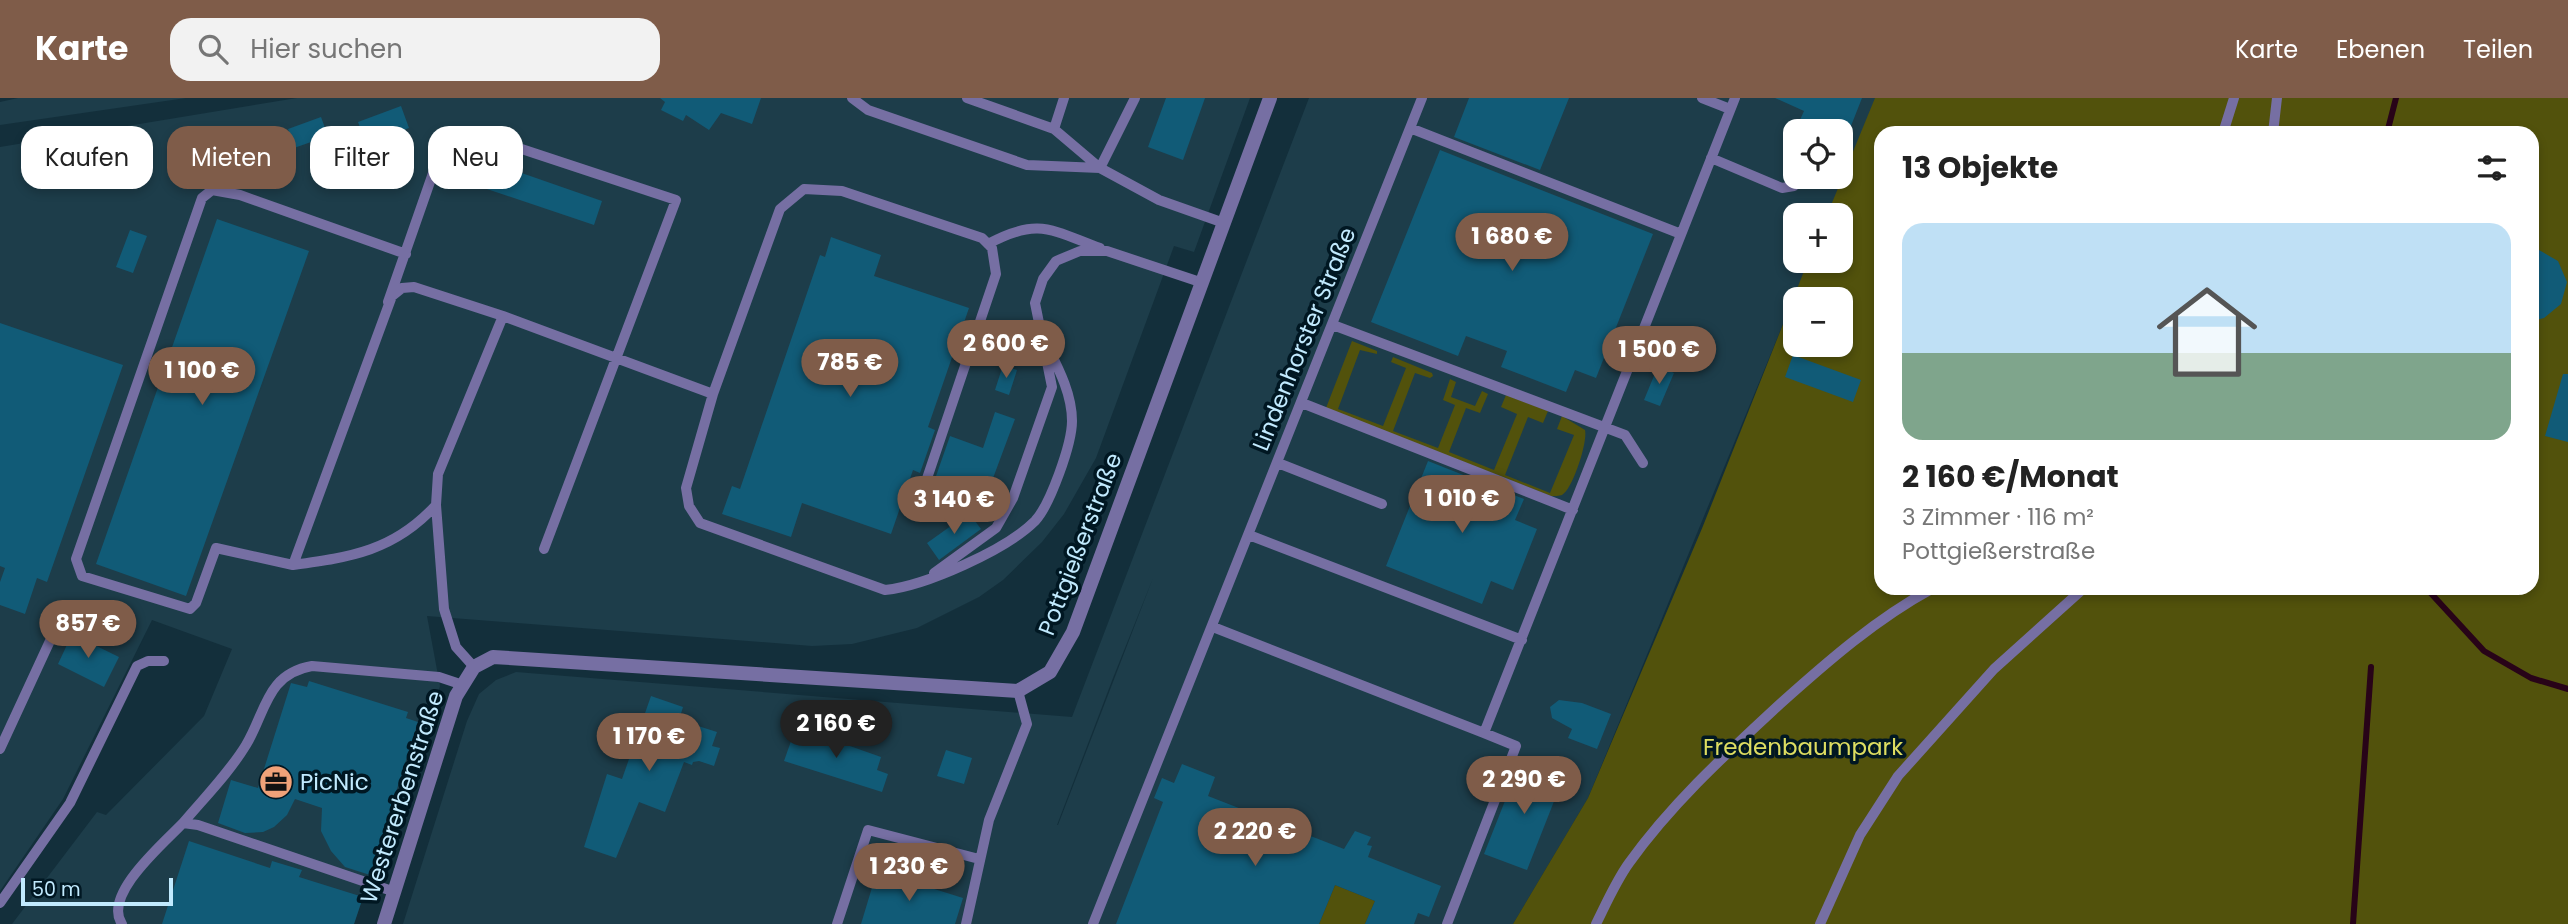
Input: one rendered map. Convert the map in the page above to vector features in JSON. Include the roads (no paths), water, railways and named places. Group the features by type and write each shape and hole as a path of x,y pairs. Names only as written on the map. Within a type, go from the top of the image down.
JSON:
{"street":[{"name":"Pottgießerstraße","path":"1018,691 1050,672 1073,632 1270,98"},
{"path":"474,667 493,657 1018,691"},
{"name":"Westererbenstraße","path":"384,924 456,695 474,667"}],"lane":[{"path":"852,98 868,110 1027,165 1100,168"},
{"path":"967,98 1054,129 1100,168 1158,200 1224,223"},
{"path":"1054,129 1064,98"},
{"path":"1100,168 1135,98"},
{"name":"Lindenhorster Straße","path":"1093,924 1422,98"},
{"path":"1484,733 1733,103 1702,98"},
{"path":"2225,126 2235,98"},
{"path":"2274,126 2277,98"},
{"path":"1410,128 1681,234"},
{"path":"293,565 439,156 452,142 467,135 488,138 676,200 544,549"},
{"path":"1711,158 1783,188"},
{"path":"953,501 948,512 919,502 996,274 992,248 982,238 842,191 804,189 780,209 713,394 686,488 690,506 701,523 885,590 906,588 974,559 1035,521 1047,501 1070,438 1072,422 1069,394 1040,331"},
{"path":"406,254 240,195 212,190 202,198 76,559 82,576 190,609 196,603 216,548 293,565 352,557 414,529 436,505"},
{"path":"988,244 1025,227 1046,228 1203,283"},
{"path":"923,581 996,528 1013,498 1052,387 1035,303 1043,279 1056,261 1080,251 1107,251"},
{"path":"388,302 398,290 414,287 618,357 713,394"},
{"path":"474,667 456,647 444,609 436,505 438,474 503,317"},
{"path":"1333,325 1625,435 1643,463"},
{"path":"1302,402 1573,510"},
{"path":"1278,463 1382,504"},
{"path":"1250,535 1521,640"},
{"path":"1596,924 1627,865 1668,811 1829,660 1897,607 1920,595"},
{"path":"1820,924 1860,835 1899,776 1994,669 2076,595"},
{"path":"1213,626 1516,746 1447,924"},
{"path":"0,749 55,630"},
{"path":"0,903 70,803 136,666 148,661 164,661"},
{"path":"121,924 117,909 122,889 183,823 247,744 267,696 293,669 312,666 439,677 463,685"},
{"path":"966,924 989,820 1027,724 1018,691"},
{"path":"183,823 211,829 395,892"},
{"path":"837,924 868,830 979,859"}],"waterway":[{"path":"2389,126 2396,98"},
{"path":"2432,595 2484,651 2531,678 2568,689"},
{"path":"2353,924 2371,667"}],"place":[{"name":"PicNic","path":"276,782"}],"park label":[{"name":"Fredenbaumpark","path":"1803,747"}]}
